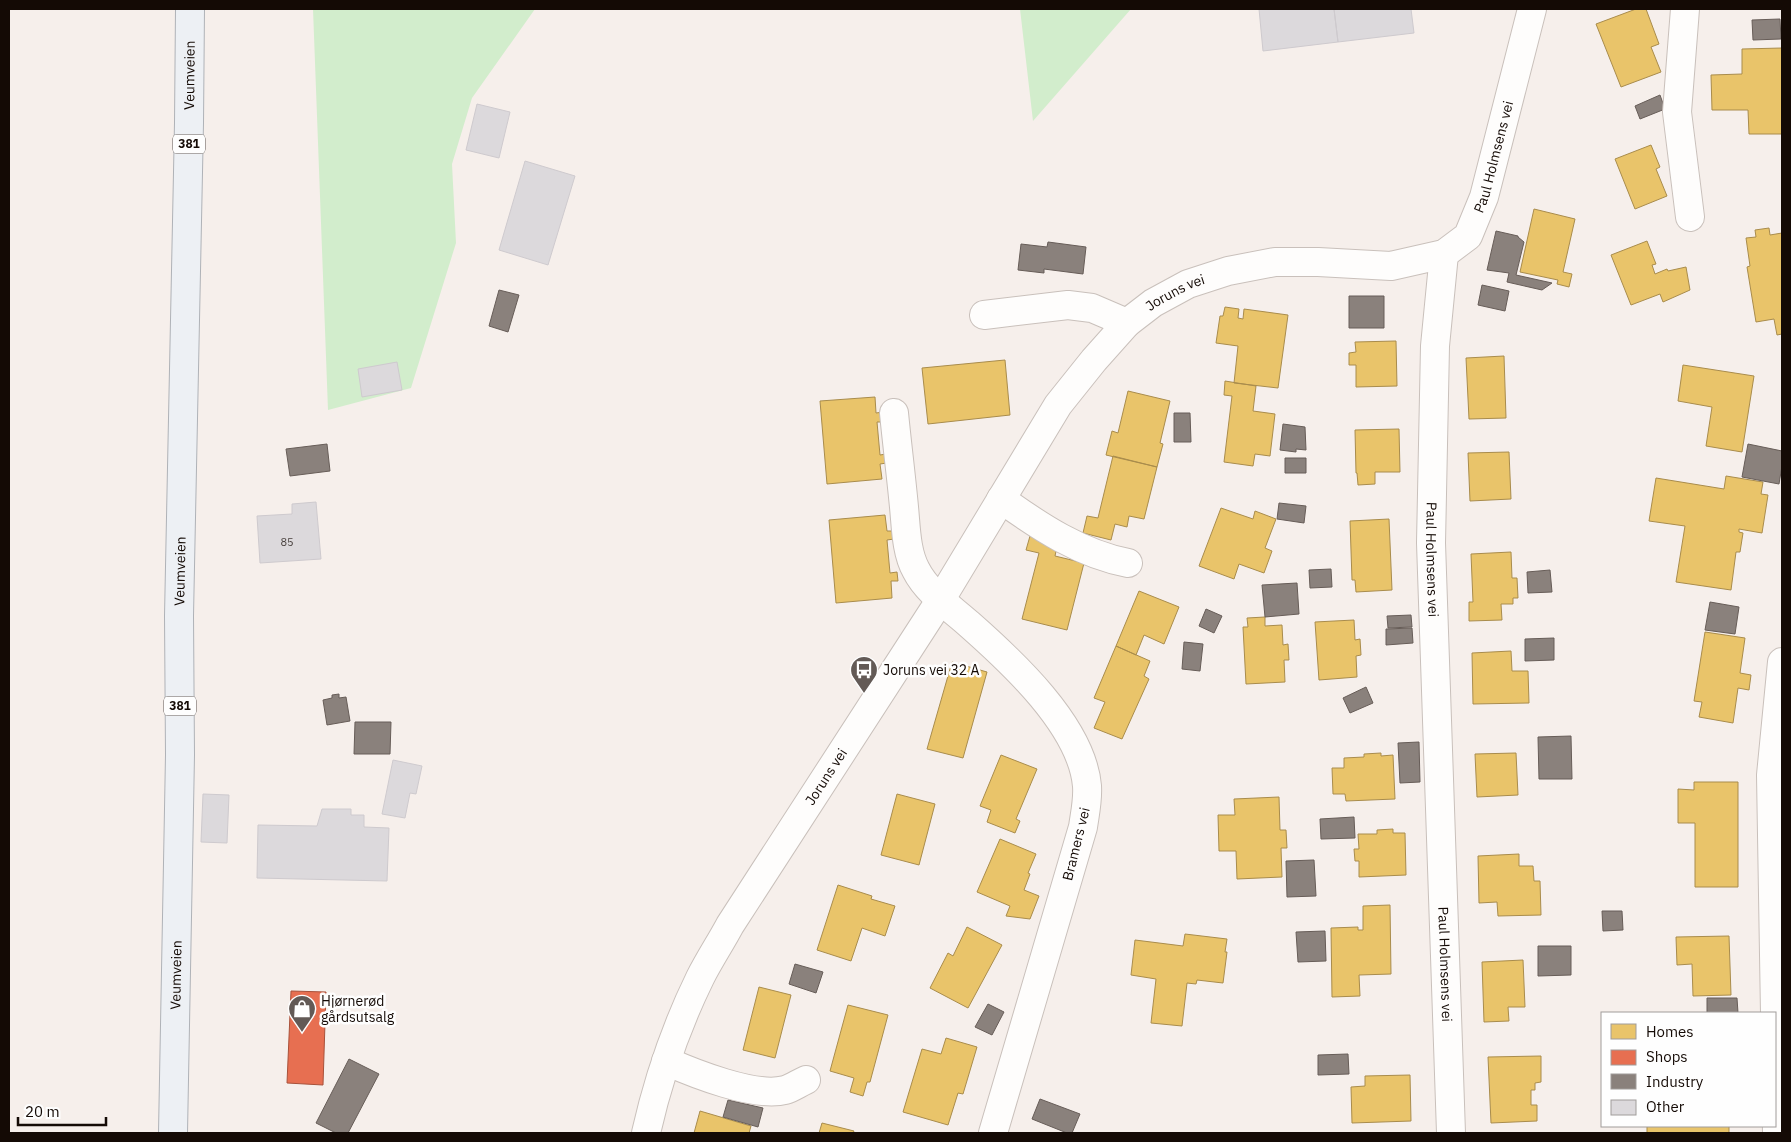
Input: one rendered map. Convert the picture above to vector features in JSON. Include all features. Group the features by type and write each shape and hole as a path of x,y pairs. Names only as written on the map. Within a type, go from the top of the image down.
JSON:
{"main road":[{"name":"Veumveien","path":"173,1133 180,755 179,616 190,9"}],"street":[{"name":"Paul Holmsens vei","path":"1451,1133 1431,543 1435,346 1444,254 1468,236 1484,197 1532,9"},
{"path":"1684,9 1677,112 1690,217"},
{"name":"Joruns vei","path":"646,1133 666,1061 681,1019 701,976 730,925 941,599 1058,406 1094,360 1127,324 1153,303 1188,284 1228,270 1275,262 1391,266 1444,254"},
{"path":"984,315 1068,304 1092,308 1127,324"},
{"name":"Bramers vei","path":"894,413 907,540 915,568 923,581 1006,656 1039,692 1061,723 1074,746 1087,784 1087,806 1083,827 993,1133"},
{"path":"1002,499 1037,525 1082,549 1112,560 1128,563"},
{"path":"1775,1012 1772,775 1782,662"},
{"path":"666,1061 695,1074 766,1091 784,1090 806,1080"},
{"path":"1776,1061 1777,1133"}],"green space":[{"path":"313,9 535,9 472,98 452,164 456,243 411,388 328,410"},
{"path":"1020,9 1131,9 1033,121"}],"building: Homes":[{"path":"1636,9 1646,9 1659,44 1651,47 1661,72 1621,87 1596,24"},
{"path":"1782,48 1782,134 1749,134 1748,110 1712,110 1711,75 1742,74 1742,49"},
{"path":"1651,145 1660,167 1656,169 1667,196 1635,209 1615,159"},
{"path":"1534,209 1575,219 1563,272 1572,274 1569,287 1557,284 1558,280 1520,272"},
{"path":"1769,228 1770,235 1782,233 1782,334 1777,335 1774,319 1756,322 1747,267 1750,266 1746,238 1756,237 1755,230"},
{"path":"1647,241 1656,264 1652,265 1655,274 1667,269 1668,271 1686,267 1690,290 1663,302 1660,294 1631,305 1611,255"},
{"path":"1225,307 1239,309 1238,318 1243,319 1244,309 1288,315 1278,388 1234,383 1238,346 1216,343 1220,316 1223,316"},
{"path":"1396,341 1397,386 1356,387 1356,365 1349,365 1349,353 1356,352 1355,342"},
{"path":"1504,356 1506,418 1469,419 1466,358"},
{"path":"1005,360 1010,415 928,424 922,368"},
{"path":"1683,365 1754,376 1742,452 1706,446 1712,407 1678,401"},
{"path":"1225,381 1256,386 1253,411 1275,414 1270,456 1255,454 1253,466 1224,462 1232,396 1224,395"},
{"path":"1128,391 1170,401 1160,443 1163,444 1157,467 1106,455 1112,431 1118,433"},
{"path":"875,397 876,413 883,412 884,422 877,422 880,455 886,454 887,463 880,464 882,479 827,484 820,401"},
{"path":"1399,429 1400,472 1375,472 1375,484 1358,485 1355,430"},
{"path":"1509,452 1511,499 1470,501 1468,453"},
{"path":"1113,456 1157,467 1144,519 1129,516 1127,527 1115,524 1111,540 1083,533 1087,516 1098,518"},
{"path":"1726,476 1763,482 1761,494 1768,495 1762,533 1739,529 1739,532 1743,533 1740,552 1736,552 1731,590 1676,582 1685,526 1649,521 1656,478 1724,489"},
{"path":"1221,508 1253,519 1255,511 1276,519 1265,548 1272,551 1264,573 1239,564 1234,579 1199,566"},
{"path":"885,515 887,531 894,531 894,539 887,540 890,573 897,572 898,581 891,581 892,598 836,603 829,520"},
{"path":"1389,519 1392,590 1356,592 1355,580 1352,580 1350,521"},
{"path":"1030,536 1058,542 1055,556 1084,563 1067,630 1022,619 1039,553 1026,550"},
{"path":"1511,552 1512,578 1517,578 1518,598 1513,598 1513,604 1501,604 1502,620 1469,621 1469,602 1473,602 1471,554"},
{"path":"1139,591 1179,607 1164,644 1144,635 1136,655 1116,646"},
{"path":"1265,617 1265,626 1282,625 1283,645 1288,644 1289,660 1284,660 1285,682 1246,684 1243,627 1248,627 1247,618"},
{"path":"1354,620 1355,640 1360,639 1361,655 1356,656 1357,677 1319,680 1315,622"},
{"path":"1705,632 1745,638 1740,673 1751,675 1749,690 1738,688 1733,723 1699,717 1702,702 1694,701"},
{"path":"1116,646 1150,661 1144,676 1149,679 1122,739 1094,728 1105,702 1094,698"},
{"path":"1511,651 1512,671 1528,671 1529,703 1473,704 1472,653"},
{"path":"952,662 987,672 963,758 927,749"},
{"path":"1381,753 1381,756 1393,755 1395,799 1346,801 1345,794 1333,794 1332,768 1344,768 1344,758 1364,757 1364,754"},
{"path":"1516,753 1518,795 1477,797 1475,754"},
{"path":"1001,755 1037,769 1016,819 1020,821 1015,833 987,822 991,810 980,806"},
{"path":"1694,782 1738,782 1738,887 1695,887 1695,823 1678,823 1678,789 1694,790"},
{"path":"897,794 935,804 919,865 881,855"},
{"path":"1279,797 1280,830 1286,830 1287,848 1281,848 1282,877 1237,879 1236,851 1219,851 1218,815 1235,815 1234,799"},
{"path":"1393,829 1393,833 1405,833 1406,875 1359,877 1359,861 1355,861 1354,849 1359,849 1358,834 1377,834 1377,830"},
{"path":"1000,839 1036,854 1028,873 1030,874 1024,890 1039,896 1030,919 1006,916 1010,906 977,892"},
{"path":"1519,854 1519,866 1533,866 1534,881 1540,881 1541,915 1498,916 1497,902 1479,903 1478,856"},
{"path":"838,885 872,896 871,899 895,906 885,936 862,928 851,961 817,950"},
{"path":"1390,905 1391,974 1359,975 1360,996 1332,997 1331,928 1358,927 1358,930 1363,930 1363,906"},
{"path":"967,927 1002,945 968,1008 930,988 948,953 953,956"},
{"path":"1185,934 1227,939 1223,983 1197,980 1196,984 1187,983 1182,1026 1151,1023 1156,979 1131,975 1135,940 1183,946"},
{"path":"1729,936 1731,995 1693,996 1692,964 1677,965 1676,937"},
{"path":"1523,960 1525,1007 1508,1007 1509,1021 1484,1022 1482,962"},
{"path":"759,987 791,995 775,1058 743,1050"},
{"path":"848,1005 888,1015 870,1082 867,1082 863,1096 850,1092 854,1078 830,1071"},
{"path":"946,1038 977,1047 963,1094 958,1093 948,1125 903,1112 922,1049 941,1054"},
{"path":"1541,1056 1541,1082 1535,1083 1535,1090 1531,1090 1531,1105 1537,1105 1537,1121 1491,1123 1488,1057"},
{"path":"1410,1075 1411,1121 1352,1123 1351,1087 1365,1086 1365,1076"},
{"path":"700,1111 751,1126 749,1133 694,1133"},
{"path":"822,1123 854,1131 853,1133 819,1133"},
{"path":"1647,1127 1729,1127 1729,1133 1647,1133"}],"building: Shops":[{"path":"291,991 326,992 323,1085 287,1083"}],"building: Industry":[{"path":"1780,19 1781,39 1753,40 1752,20"},
{"path":"1660,95 1665,109 1640,119 1635,106"},
{"path":"1496,231 1518,236 1524,242 1516,275 1552,283 1542,290 1507,282 1509,273 1487,270"},
{"path":"1048,242 1086,247 1083,274 1044,269 1044,273 1018,270 1021,244 1047,247"},
{"path":"1482,285 1509,291 1505,311 1478,305"},
{"path":"499,290 519,295 508,332 489,326"},
{"path":"1349,296 1384,296 1384,328 1349,328"},
{"path":"1174,413 1190,413 1191,442 1174,442"},
{"path":"1283,424 1305,427 1306,450 1296,449 1296,452 1280,450"},
{"path":"327,444 330,471 290,476 286,449"},
{"path":"1748,444 1782,451 1779,484 1742,477"},
{"path":"1285,458 1306,458 1306,473 1285,473"},
{"path":"1279,503 1306,506 1304,523 1277,519"},
{"path":"1331,569 1332,587 1310,588 1309,570"},
{"path":"1550,570 1552,592 1528,593 1527,572"},
{"path":"1297,583 1299,614 1265,617 1262,585"},
{"path":"1710,602 1739,607 1735,634 1705,630"},
{"path":"1206,609 1222,616 1214,633 1199,626"},
{"path":"1411,615 1412,627 1388,628 1387,616"},
{"path":"1412,628 1413,643 1386,645 1386,629"},
{"path":"1554,638 1554,660 1525,661 1525,639"},
{"path":"1184,642 1203,644 1200,671 1182,669"},
{"path":"1366,687 1373,703 1350,713 1343,698"},
{"path":"339,694 339,698 346,697 350,721 327,725 323,700 332,698 332,695"},
{"path":"355,722 391,722 390,754 354,754"},
{"path":"1571,736 1572,779 1539,779 1538,737"},
{"path":"1419,742 1420,782 1400,783 1398,743"},
{"path":"1354,817 1355,838 1321,839 1320,819"},
{"path":"1314,860 1316,896 1287,897 1286,861"},
{"path":"1602,911 1622,911 1623,930 1603,931"},
{"path":"1325,931 1326,961 1298,962 1296,932"},
{"path":"1538,946 1571,946 1571,975 1538,976"},
{"path":"795,964 823,972 816,993 789,984"},
{"path":"1707,998 1737,998 1738,1012 1707,1012"},
{"path":"988,1004 1004,1012 992,1035 975,1027"},
{"path":"1348,1054 1349,1074 1318,1075 1318,1055"},
{"path":"349,1059 379,1074 348,1133 336,1133 316,1123"},
{"path":"1040,1099 1080,1114 1072,1133 1067,1133 1032,1119"},
{"path":"728,1100 763,1108 758,1127 723,1117"}],"building: Other":[{"path":"1259,9 1334,9 1338,42 1263,51"},
{"path":"1334,9 1411,9 1414,33 1338,42"},
{"path":"477,104 510,112 499,158 466,150"},
{"path":"525,161 575,176 548,265 499,250"},
{"path":"397,362 402,390 362,397 358,369"},
{"path":"316,502 321,559 260,563 257,516 292,514 292,504"},
{"path":"393,760 422,766 416,794 410,793 405,818 382,814"},
{"path":"203,794 229,795 227,843 201,842"},
{"path":"322,809 351,809 351,815 364,815 364,827 389,828 387,881 257,878 258,825 317,826"}],"place":[{"name":"Joruns vei 32 A","path":"864,694"},
{"name":"Hjørnerød gårdsutsalg","path":"302,1033"}]}
